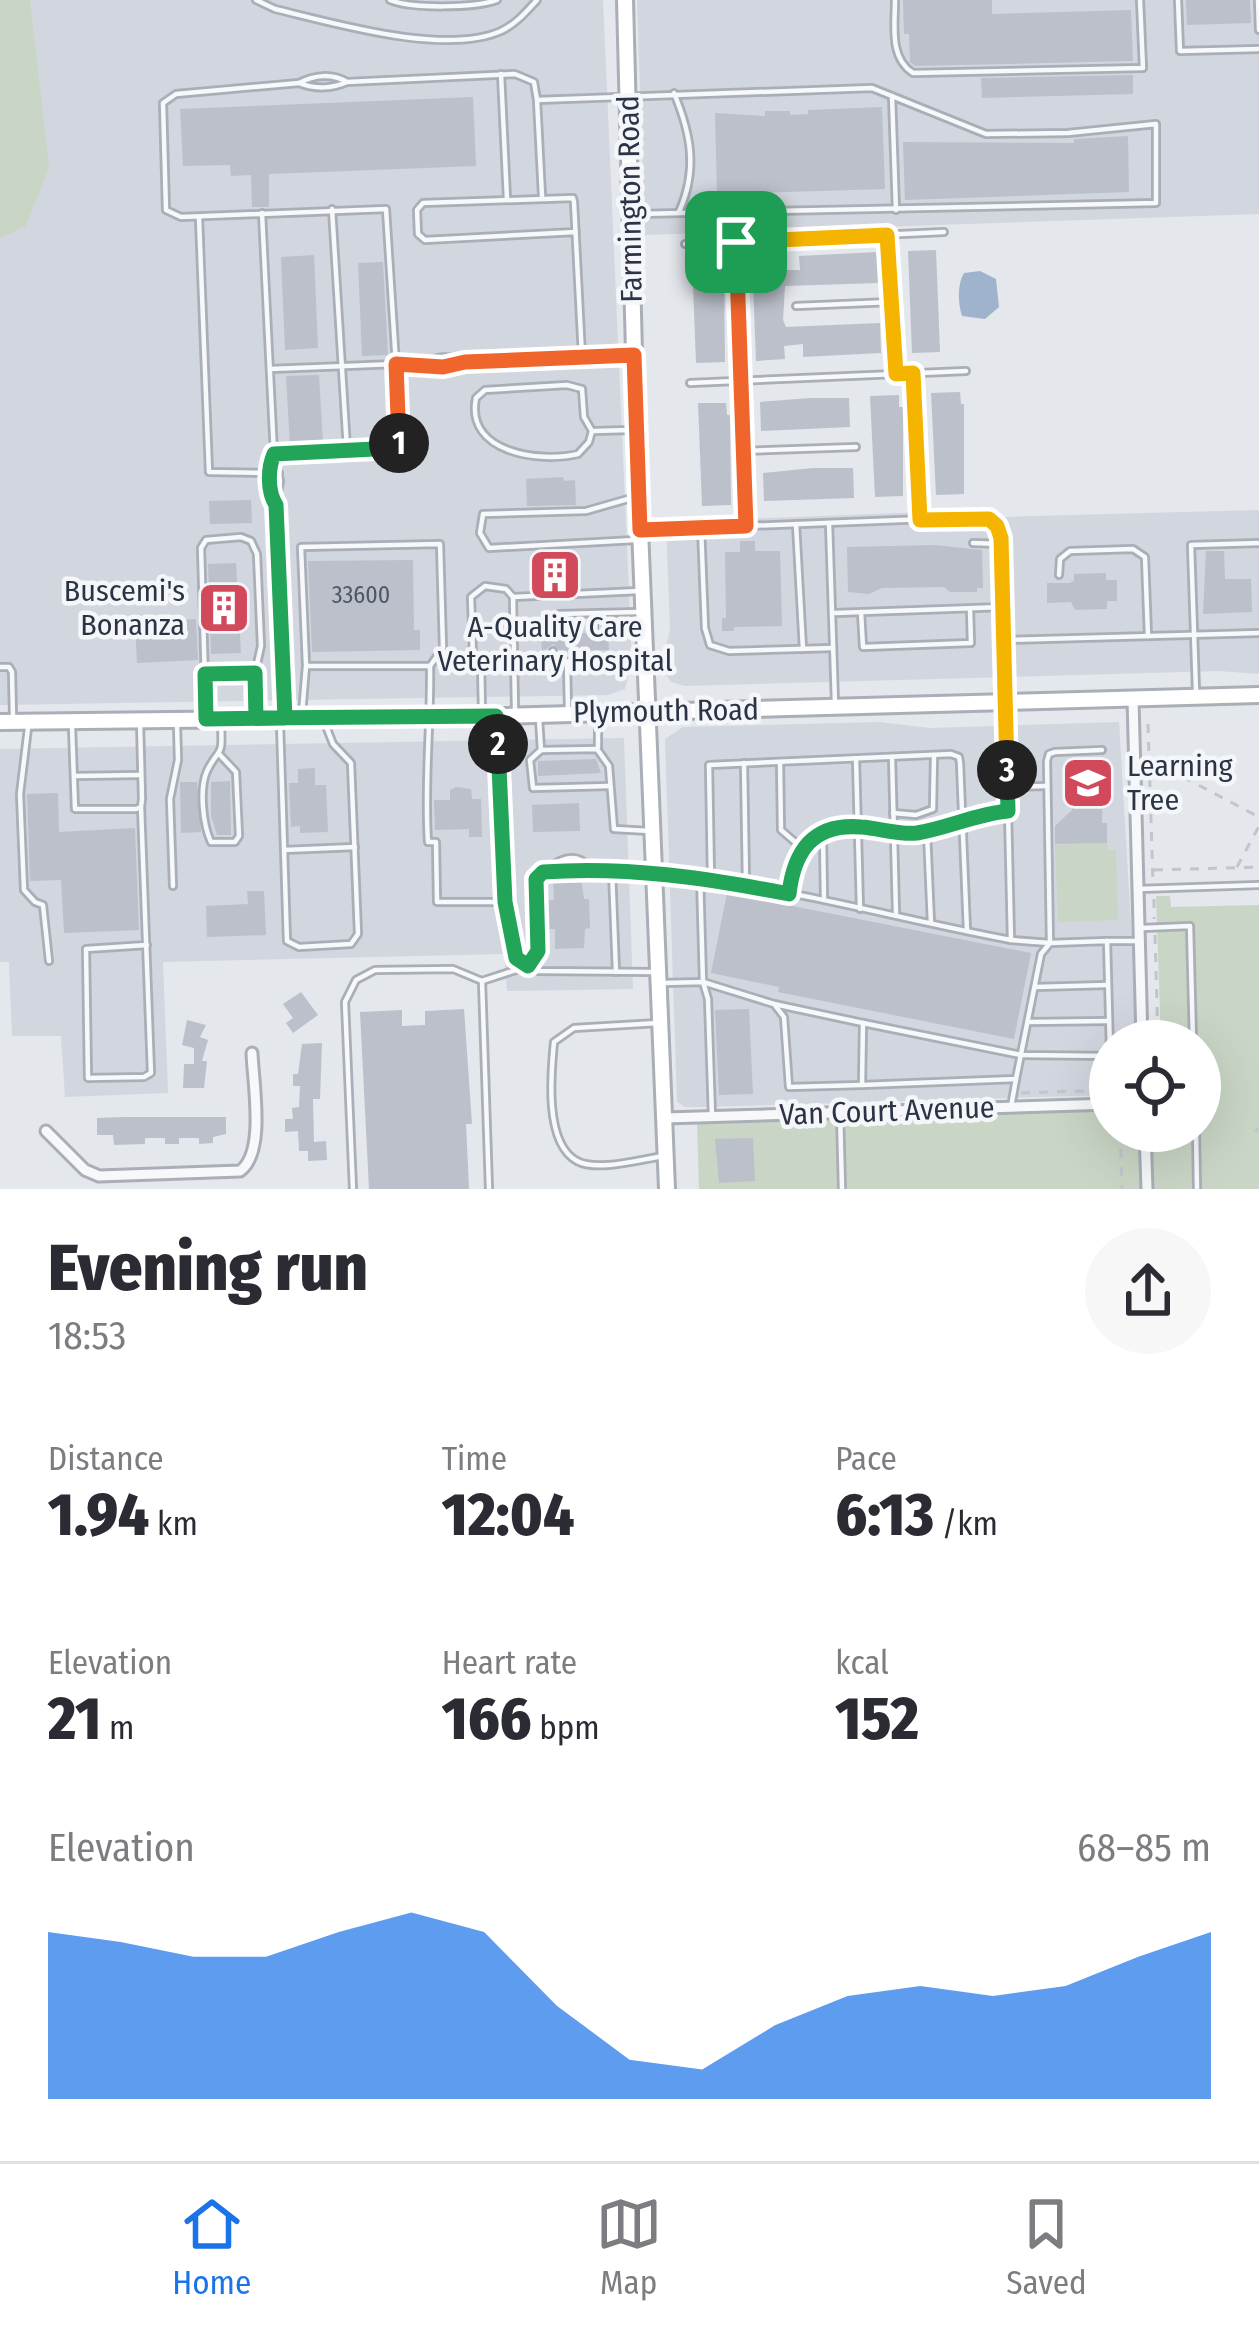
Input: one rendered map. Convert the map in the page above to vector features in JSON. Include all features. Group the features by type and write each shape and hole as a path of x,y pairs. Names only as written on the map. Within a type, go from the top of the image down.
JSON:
{"main road":[{"name":"Farmington Road","path":"625,0 638,496 667,1189"},
{"name":"Plymouth Road","path":"14,722 489,716 1259,695"}],"street":[{"path":"1132,699 1142,1020"},
{"path":"46,1131 85,1170 99,1176 232,1173 247,1167 255,1146 252,1053"},
{"name":"Van Court Avenue","path":"665,1118 1089,1105"},
{"path":"1146,1152 1147,1189"},
{"path":"99,1176 99,1189"}],"lane":[{"path":"256,0 275,9 400,38 482,37 514,23 537,0"},
{"path":"390,0 441,4 497,0"},
{"path":"895,0 895,46 902,65 913,73 952,73 1143,68 1140,0"},
{"path":"1178,0 1180,52 1259,49"},
{"path":"1258,0 1259,30"},
{"path":"501,74 507,200"},
{"path":"274,454 398,446 386,208 172,216 166,210 163,103 176,94 299,83 314,76 347,82 501,74 529,77 536,87 542,198"},
{"path":"537,100 872,88 986,134 1068,133 1156,124 1156,203 630,214"},
{"path":"674,93 692,152 687,194 679,212"},
{"path":"892,96 896,209"},
{"path":"576,232 425,240 418,234 417,210 423,203 573,198 576,232 582,356"},
{"path":"332,209 348,451"},
{"path":"262,213 280,496 276,505 287,941 299,947 351,944 358,934 351,763 333,744 323,718"},
{"path":"199,216 209,472 279,473"},
{"path":"685,244 944,232"},
{"path":"887,235 896,374"},
{"path":"736,242 746,526"},
{"path":"796,306 891,302"},
{"path":"270,370 396,364 443,367 465,362 634,355"},
{"path":"690,382 966,371"},
{"path":"913,373 920,520"},
{"path":"580,386 584,417 592,431 578,454 524,457 482,432 475,403 484,390 492,388 580,386"},
{"path":"592,431 636,430"},
{"path":"743,451 856,447"},
{"path":"274,454 270,473 276,505"},
{"path":"638,496 586,511 483,514 480,533 489,548 701,527 989,519 997,526 1011,940"},
{"path":"829,523 835,707"},
{"path":"796,524 803,649"},
{"path":"701,527 710,645 729,651 833,648"},
{"path":"220,754 204,779 205,826 211,842 235,842 239,836 236,772 220,754 205,674 201,548 206,540 241,537 251,541 256,554 261,646 255,673 256,718"},
{"path":"973,543 1001,544"},
{"path":"1196,697 1191,545 1259,543"},
{"path":"302,718 306,666 301,547 440,544 442,648 430,666 306,666"},
{"path":"1059,574 1060,559 1070,551 1140,552 1145,557 1148,636"},
{"path":"514,660 481,662 473,656 471,597 476,591 494,586 513,597 643,591"},
{"path":"513,597 515,715"},
{"path":"861,612 863,647 971,643 970,608"},
{"path":"832,613 1003,608"},
{"path":"553,634 554,616 644,612"},
{"path":"594,613 594,633"},
{"path":"1004,640 1259,633"},
{"path":"594,650 595,662"},
{"path":"553,651 556,660 567,662 645,654"},
{"path":"481,662 505,902 516,958 538,971 616,972 704,982 772,1000 784,1017 790,1087 1016,1078"},
{"path":"567,662 568,712"},
{"path":"430,666 425,799 428,842 436,842 437,902 505,902"},
{"path":"0,668 12,672 25,890 34,902 43,904 49,962"},
{"path":"205,674 255,673"},
{"path":"598,711 598,749 609,766 614,830 650,831"},
{"path":"539,714 541,751"},
{"path":"140,720 151,1073 144,1078 88,1078 86,949 147,945"},
{"path":"173,886 170,799 178,760 177,720"},
{"path":"72,722 78,811 142,807"},
{"path":"598,749 541,751 530,760 533,788 610,786"},
{"path":"1011,1107 1041,954 1050,943 1048,754 1102,751"},
{"path":"893,814 916,815 933,809 934,755"},
{"path":"892,757 896,914"},
{"path":"711,878 709,765 959,757 967,932"},
{"path":"856,758 860,909"},
{"path":"780,761 781,830 802,848"},
{"path":"744,763 746,885"},
{"path":"74,776 142,775"},
{"path":"1007,787 1047,786"},
{"path":"789,894 791,873 802,848 839,827 927,830 1008,811"},
{"path":"927,830 931,923"},
{"path":"823,834 824,902"},
{"path":"284,850 355,848"},
{"path":"353,1189 345,1002 356,980 374,970 453,969 482,981 528,966 538,951 536,879 571,857 581,858 590,868"},
{"path":"543,872 590,868 700,876 1011,940 1140,941"},
{"path":"612,871 616,972"},
{"path":"700,876 712,1116"},
{"path":"1138,889 1259,886"},
{"path":"1139,928 1190,926 1192,1020"},
{"path":"1107,941 1109,1020"},
{"path":"482,981 489,1189"},
{"path":"1035,987 1108,985"},
{"path":"774,1004 1021,1055 1089,1054"},
{"path":"1028,1022 1089,1021"},
{"path":"658,1023 574,1028 554,1042 550,1080 559,1142 578,1162 602,1164 666,1156"},
{"path":"862,1085 863,1023"},
{"path":"839,1112 842,1189"},
{"path":"1196,1152 1197,1189"}],"path":[{"path":"1134,759 1149,758 1259,817"},
{"path":"1237,868 1259,826"},
{"path":"1153,870 1259,867"},
{"path":"1013,1093 1089,1091"},
{"path":"1121,1152 1122,1189"}],"shaded area":[{"path":"0,0 603,0 632,661 625,689 608,695 0,705"},
{"path":"637,0 1259,0 1259,214 645,235"},
{"path":"978,510 1000,517 1259,510 1259,674 1219,671 685,686 671,682 665,673 670,629 666,522"},
{"path":"880,722 930,728 1119,722 1137,1020 1089,1020 1089,1096 701,1107 677,1102 665,739 683,727"},
{"path":"624,738 633,989 507,991 504,954 163,962 168,1093 65,1097 61,1036 12,1036 9,962 0,962 0,749"}],"green space":[{"path":"0,0 30,0 49,167 26,226 0,238"},
{"path":"1107,843 1108,850 1116,850 1118,920 1058,922 1055,845"},
{"path":"1156,896 1170,896 1171,907 1259,905 1259,1189 699,1189 697,1123 1089,1111 1089,1152 1221,1152 1221,1020 1160,1020"}],"water":[{"path":"980,271 996,279 999,307 985,319 962,316 959,294 964,273"}],"building":[{"path":"903,0 992,0 992,14 1131,10 1133,61 915,66 910,62 909,34 904,34"},
{"path":"1186,0 1250,0 1251,23 1187,25"},
{"path":"1133,75 1133,94 982,98 981,78"},
{"path":"473,97 476,166 269,174 269,207 252,207 251,175 231,176 230,165 183,166 180,109"},
{"path":"882,107 885,189 717,194 715,113 765,116 765,111 790,111 790,115"},
{"path":"1128,136 1129,192 905,200 903,142 1074,143 1074,139"},
{"path":"936,250 940,352 912,353 908,251"},
{"path":"877,252 878,283 785,286 783,320 786,327 880,323 881,353 803,357 803,344 784,346 785,359 756,361 752,259 780,258 781,270 800,270 799,256"},
{"path":"314,255 318,348 285,350 281,257"},
{"path":"720,260 725,362 696,363 692,261"},
{"path":"383,262 388,355 362,356 358,263"},
{"path":"319,375 323,443 290,445 286,376"},
{"path":"960,392 964,494 936,495 931,393"},
{"path":"899,395 903,496 875,497 870,396"},
{"path":"849,398 850,427 761,431 760,402"},
{"path":"698,403 726,403 730,415 731,505 702,506"},
{"path":"853,468 854,498 764,501 763,473"},
{"path":"563,477 564,481 575,480 576,505 527,506 526,479"},
{"path":"251,500 252,523 210,524 209,501"},
{"path":"740,541 755,541 755,551 780,551 782,626 722,631 725,552 740,552"},
{"path":"935,545 982,550 983,588 977,592 950,592 944,587 848,592 847,547"},
{"path":"1206,551 1224,551 1225,579 1251,579 1252,612 1203,614"},
{"path":"413,560 414,630 420,630 420,650 312,652 308,561"},
{"name":"Buscemi's Bonanza","path":"236,563 241,653 211,654 208,564"},
{"name":"A-Quality Care Veterinary Hospital","path":"580,565 580,584 531,585 531,567"},
{"path":"1106,573 1106,580 1117,580 1117,601 1107,601 1107,609 1075,610 1071,602 1047,603 1047,583 1069,583 1074,574"},
{"path":"196,619 198,660 137,663 135,622"},
{"path":"574,620 574,633 587,633 595,640 608,632 609,650 560,651 553,644 542,652 541,634 556,640 560,622"},
{"path":"596,759 601,773 538,776 538,761"},
{"name":"Learning Tree","path":"1104,761 1102,823 1107,823 1107,843 1055,844 1055,826 1072,810 1071,762"},
{"path":"315,768 315,785 326,785 328,832 300,833 300,826 291,827 289,783 298,783 298,769"},
{"path":"230,781 231,835 217,835 211,816 211,782"},
{"path":"180,782 197,782 201,832 181,833"},
{"path":"471,789 472,799 481,799 482,837 469,837 469,829 435,830 434,800 450,800 450,790"},
{"path":"58,793 59,832 135,828 139,930 64,933 61,880 30,881 27,794"},
{"path":"579,803 580,831 533,832 532,805"},
{"path":"581,879 584,899 589,899 590,928 585,929 584,948 555,949 555,929 548,929 547,900 554,900 553,880"},
{"path":"247,891 264,891 266,935 207,937 206,906 248,904"},
{"path":"727,893 1031,953 1014,1039 778,992 779,987 711,973"},
{"path":"301,992 318,1015 293,1033 286,1023 293,1018 283,1004"},
{"path":"464,1009 472,1124 466,1124 469,1189 369,1189 360,1012 402,1010 402,1026 425,1025 425,1011"},
{"path":"749,1009 753,1094 719,1095 715,1010"},
{"path":"187,1020 206,1025 200,1037 208,1040 202,1061 207,1061 204,1088 183,1088 184,1064 194,1064 194,1048 182,1045"},
{"path":"322,1043 320,1099 313,1099 314,1142 326,1141 327,1160 308,1161 308,1151 299,1151 298,1131 285,1132 285,1119 293,1119 292,1108 299,1107 300,1086 293,1086 293,1074 298,1074 302,1044"},
{"path":"226,1117 226,1134 213,1137 213,1143 179,1138 179,1144 165,1144 165,1138 145,1138 145,1144 114,1145 113,1135 97,1135 97,1118"},
{"path":"753,1138 755,1181 719,1183 715,1139"}],"place":[{"name":"A-Quality Care Veterinary Hospital","path":"555,575"},
{"name":"Buscemi's Bonanza","path":"224,608"},
{"name":"Learning Tree","path":"1088,783"}],"route":[{"path":"736,242 746,526 640,530 634,355 465,362 443,367 396,364 398,446 274,454 269,464 276,505 285,718 206,719 205,674 255,673 256,718 285,718 323,718 496,716 505,902 516,958 528,966 538,951 536,879 543,872 598,868 700,876 789,894 797,853 839,827 915,833 1008,811 1001,538 989,519 920,520 913,373 896,374 887,235 736,242"}]}
